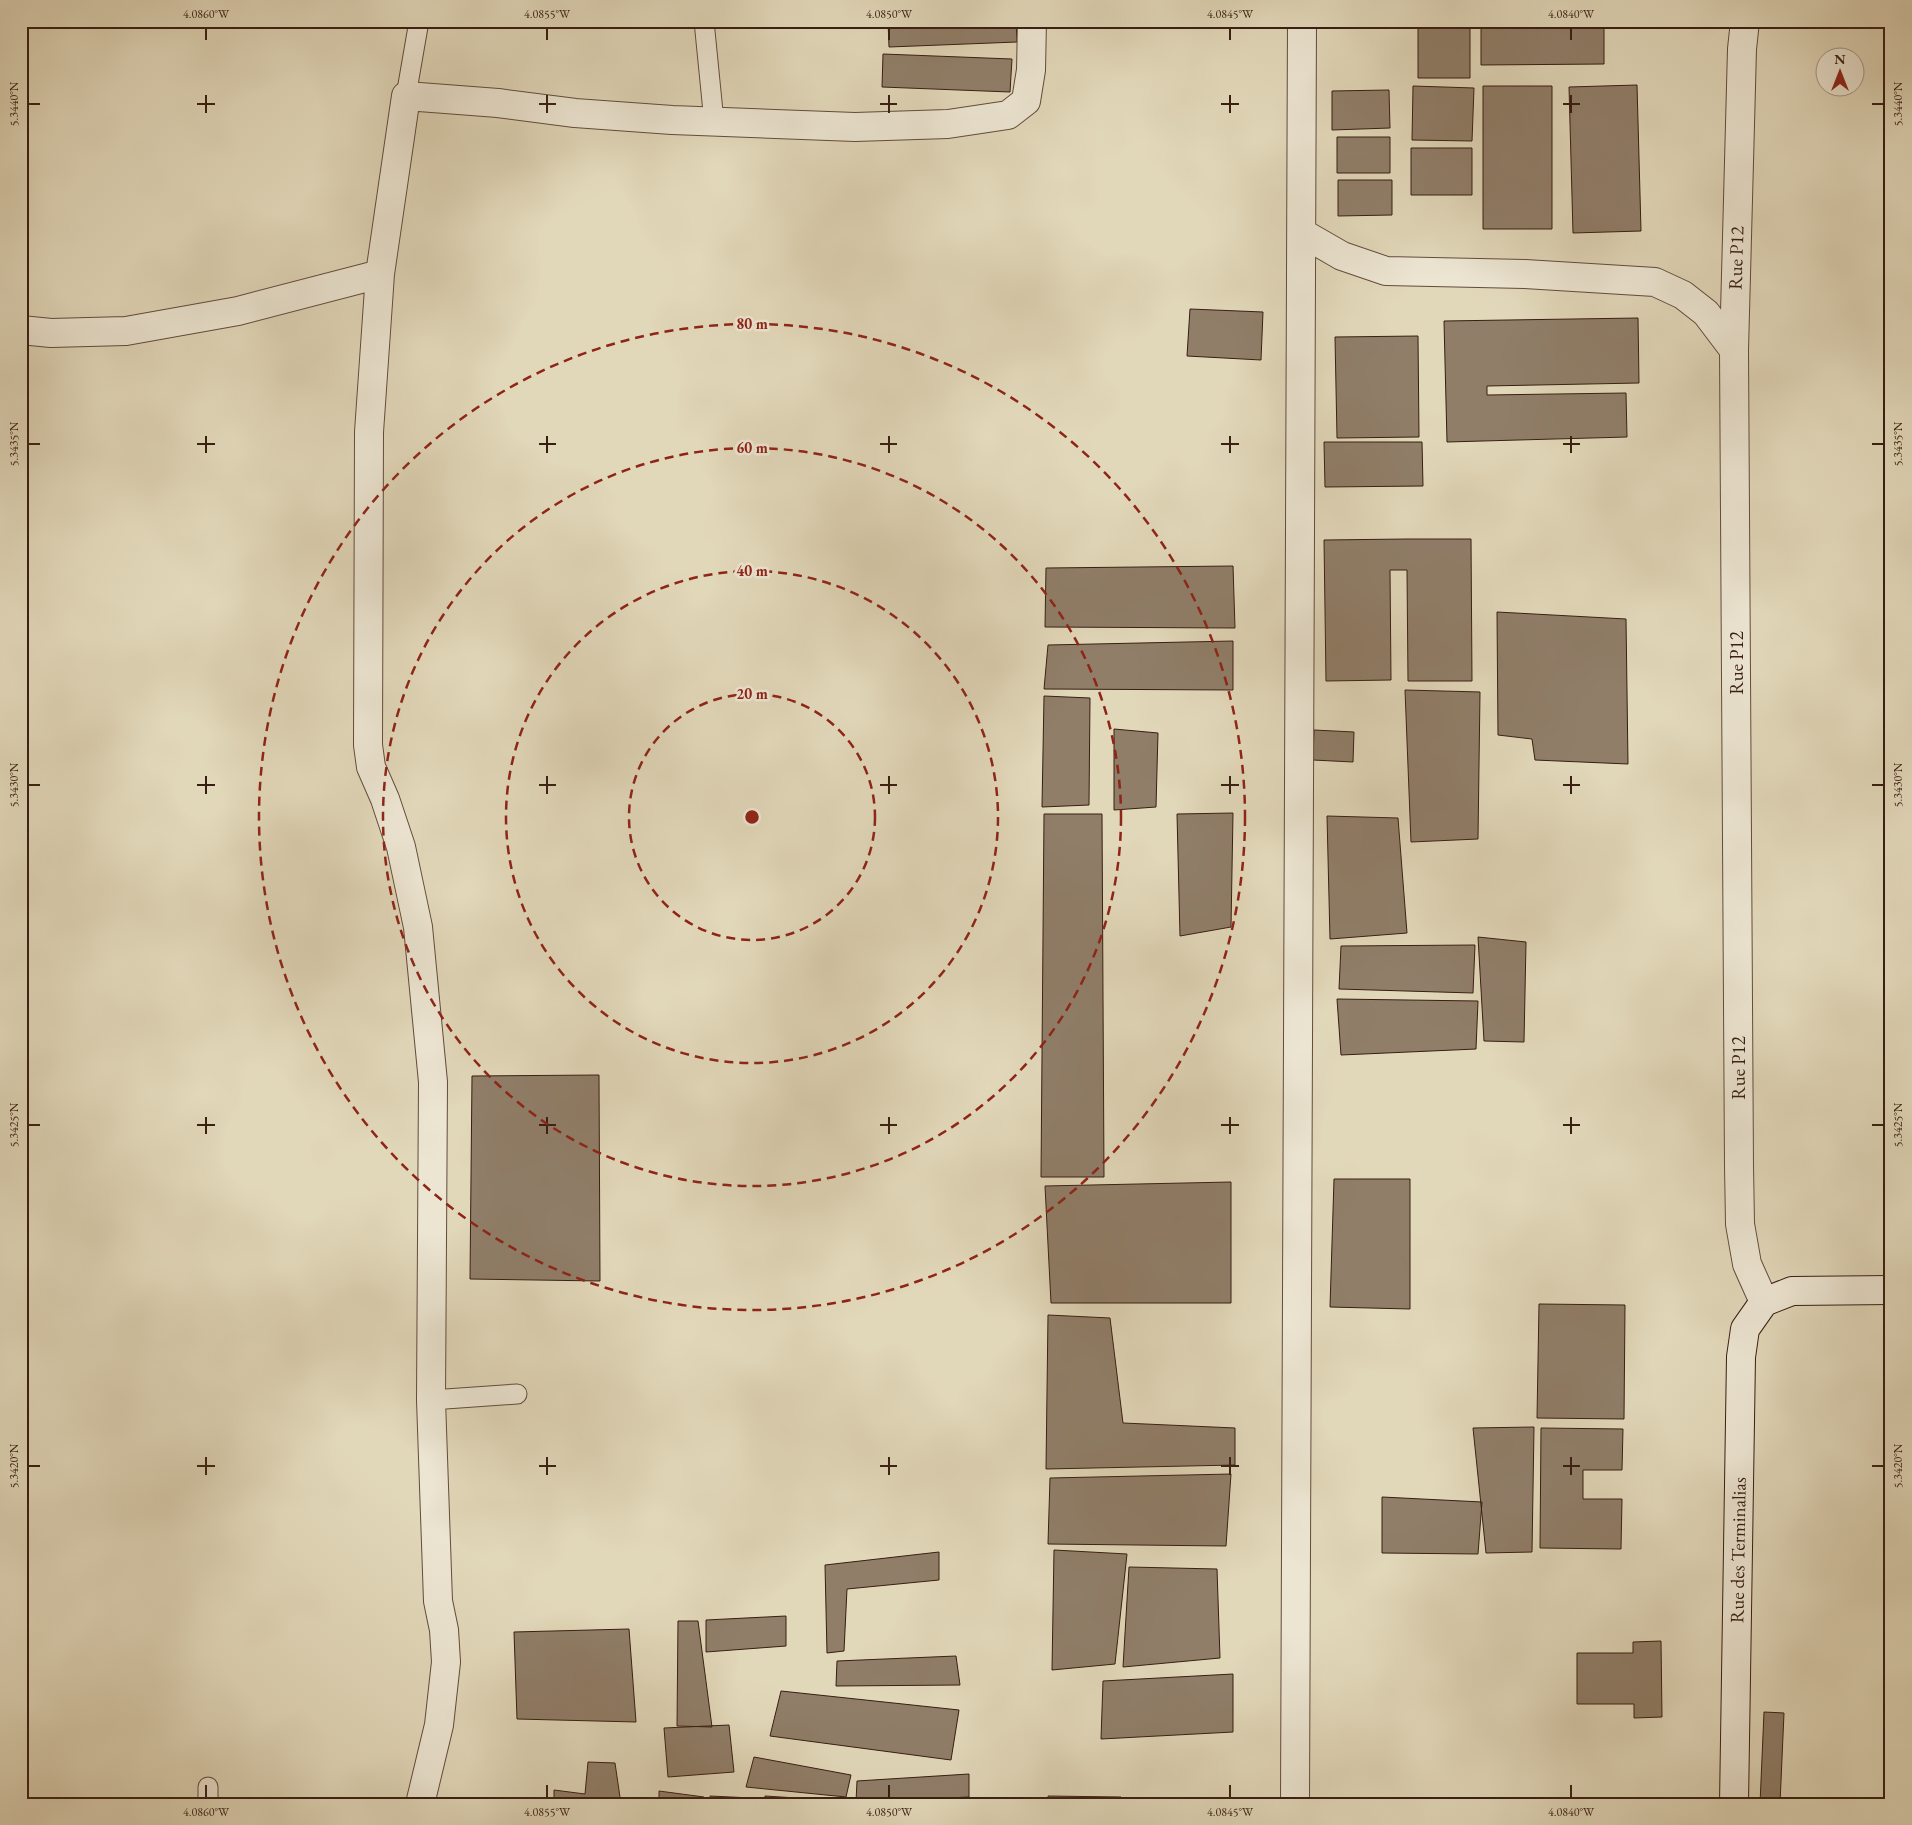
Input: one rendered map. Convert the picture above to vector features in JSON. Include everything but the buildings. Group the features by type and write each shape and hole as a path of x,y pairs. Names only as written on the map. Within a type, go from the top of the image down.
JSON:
{"street":[{"path":"420,1804 439,1725 446,1662 444,1630 438,1601 431,1400 433,1263 432,1072 418,927 401,847 385,799 371,767 368,745 369,432 380,274 406,96 498,103 575,114 714,122 855,127 948,124 1008,115 1026,100 1031,70 1032,21"},
{"path":"1295,1804 1302,21"},
{"name":"Rue P12","path":"1745,21 1742,59 1734,350 1740,1224 1747,1264 1764,1302"},
{"path":"1302,233 1342,256 1386,271 1525,274 1655,282 1683,295 1706,313 1734,350"},
{"path":"21,330 51,333 126,331 238,311 380,274"},
{"path":"1764,1302 1792,1291 1891,1290"},
{"name":"Rue des Terminalias","path":"1734,1804 1741,1357 1745,1329 1764,1302"}],"lane":[{"path":"406,96 419,21"},
{"path":"704,21 714,122"},
{"path":"431,1400 517,1394"}]}
